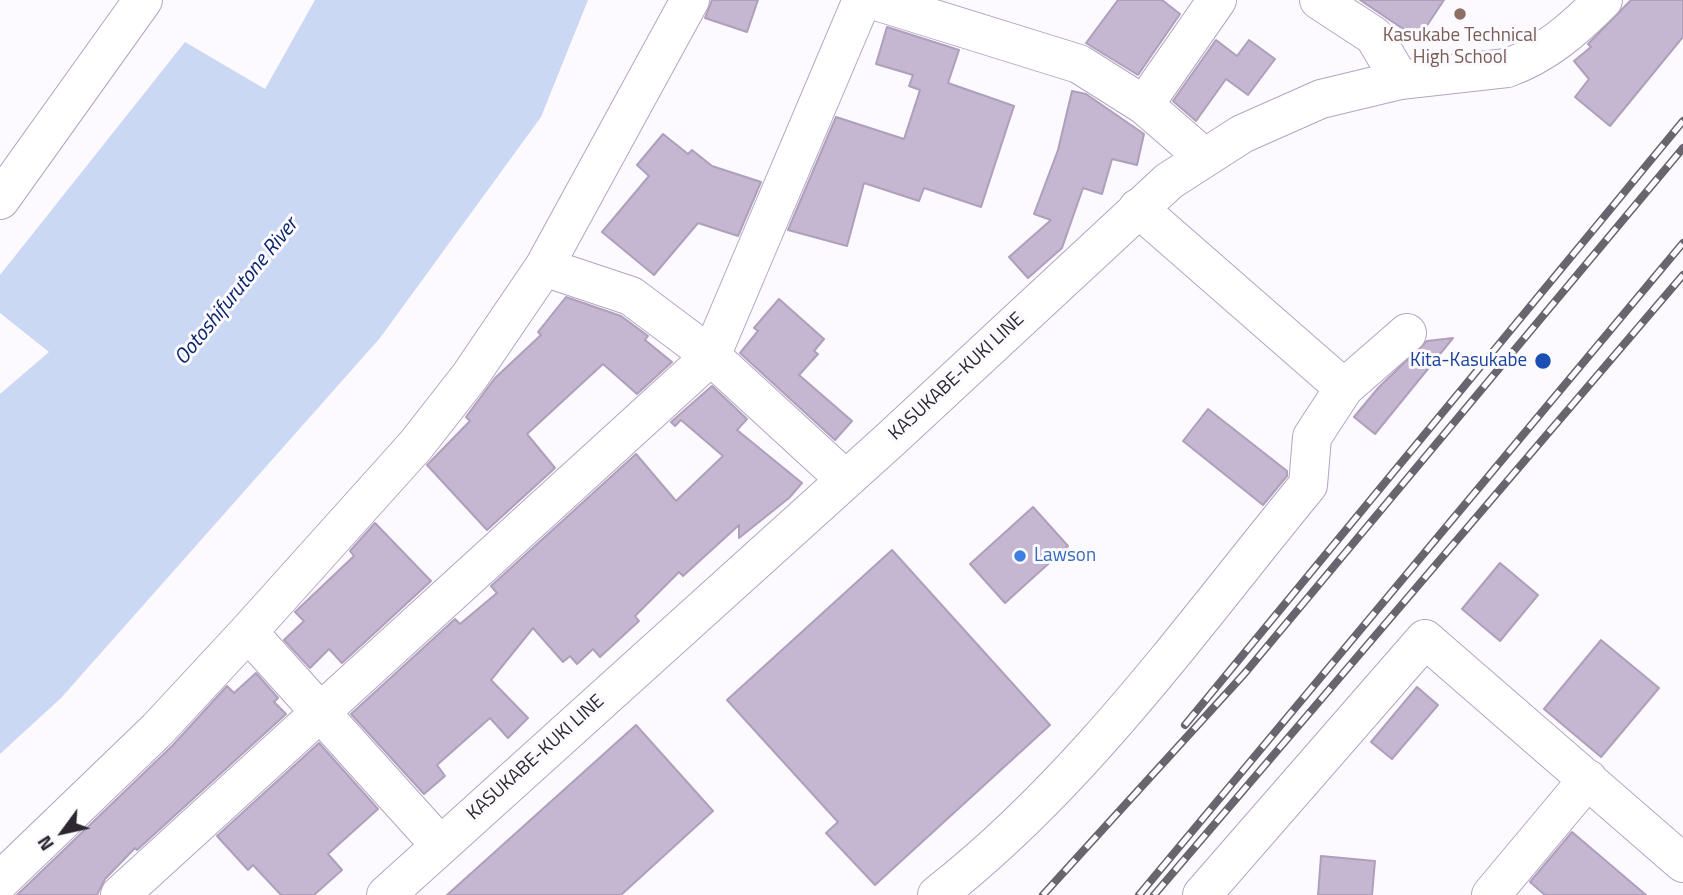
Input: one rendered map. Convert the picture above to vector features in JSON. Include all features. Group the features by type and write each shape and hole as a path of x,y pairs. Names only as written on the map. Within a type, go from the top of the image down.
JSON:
{"street":[{"path":"0,200 143,0"},
{"path":"0,881 157,730 416,445 470,376 544,267 690,0"},
{"path":"120,895 711,356 862,0"},
{"path":"873,0 1079,64 1144,105 1204,157"},
{"path":"1144,105 1217,0"},
{"path":"1319,0 1374,36 1400,80"},
{"name":"KASUKABE-KUKI LINE","path":"386,895 845,479 1138,208 1204,157 1241,134 1321,99 1400,80 1507,68 1527,61 1561,40 1603,0"},
{"path":"1138,208 1344,388"},
{"path":"544,267 631,296 711,356 845,479"},
{"path":"937,895 968,871 1039,804 1115,720 1308,485 1312,438 1344,388 1407,333"},
{"path":"248,632 440,845"},
{"path":"1202,895 1425,639 1683,863"},
{"path":"1491,895 1588,779"}],"water":[{"name":"Ootoshifurutone River","path":"315,0 588,0 541,117 380,338 61,698 0,754 0,394 49,352 0,313 0,275 185,42 265,89"}],"building":[{"path":"712,0 758,0 747,32 705,18"},
{"path":"1118,0 1162,0 1180,14 1138,75 1086,43"},
{"path":"1360,0 1444,0 1418,39"},
{"path":"1631,0 1683,0 1683,37 1610,126 1575,97 1589,79 1574,61 1591,47 1588,44"},
{"path":"887,27 959,50 948,83 1014,106 981,207 924,188 919,201 864,183 847,246 788,230 836,117 904,139 920,90 909,86 913,75 876,64"},
{"path":"1216,40 1237,56 1249,40 1275,59 1248,95 1226,79 1196,121 1173,101"},
{"path":"1072,91 1086,94 1144,134 1137,165 1112,159 1102,194 1083,188 1062,248 1028,278 1009,257 1051,220 1034,214 1058,150"},
{"path":"663,134 688,154 692,150 712,166 761,182 738,236 698,223 654,275 602,232 649,176 637,165"},
{"path":"566,297 621,316 648,336 645,340 672,362 637,394 603,364 527,434 555,468 487,530 427,465 470,421 466,417 495,378 541,335 538,332"},
{"path":"779,299 824,339 814,351 818,354 799,375 852,421 835,440 740,353 758,331 754,328"},
{"path":"1453,338 1375,434 1354,417 1379,387 1427,341"},
{"path":"712,386 747,419 737,430 802,483 789,498 739,538 739,525 683,576 679,572 635,616 639,621 600,657 593,649 577,664 570,656 563,662 533,628 491,680 528,718 508,738 490,718 437,765 445,776 424,794 351,714 455,619 460,624 497,593 491,586 636,454 676,501 723,456 681,420 675,426 671,422"},
{"path":"1208,409 1287,471 1287,476 1263,505 1183,441"},
{"path":"1033,507 1068,546 1005,603 970,564"},
{"path":"375,523 431,581 342,663 329,649 310,668 284,640 304,621 295,612 354,556 350,551"},
{"path":"892,550 1050,725 875,885 826,833 838,822 727,700"},
{"path":"1500,563 1538,595 1500,641 1462,609"},
{"path":"1601,640 1659,688 1601,757 1544,709"},
{"path":"256,673 278,698 274,702 286,714 137,850 135,848 105,879 97,895 17,895 172,746 227,686 234,693"},
{"path":"1417,687 1438,705 1392,759 1371,742"},
{"path":"636,725 713,811 621,895 447,895"},
{"path":"319,743 378,809 328,854 342,870 314,895 281,895 253,865 248,870 217,836"},
{"path":"1572,832 1646,895 1545,895 1530,882"},
{"path":"1321,856 1375,861 1372,895 1318,895"}],"railway":[{"path":"1185,725 1683,121"},
{"path":"1043,895 1245,673 1683,148"},
{"path":"1139,895 1683,243"},
{"path":"1154,895 1683,275"}],"place":[{"name":"Kasukabe Technical High School","path":"1460,14"},
{"name":"Kita-Kasukabe","path":"1543,361"},
{"name":"Lawson","path":"1020,556"}]}
